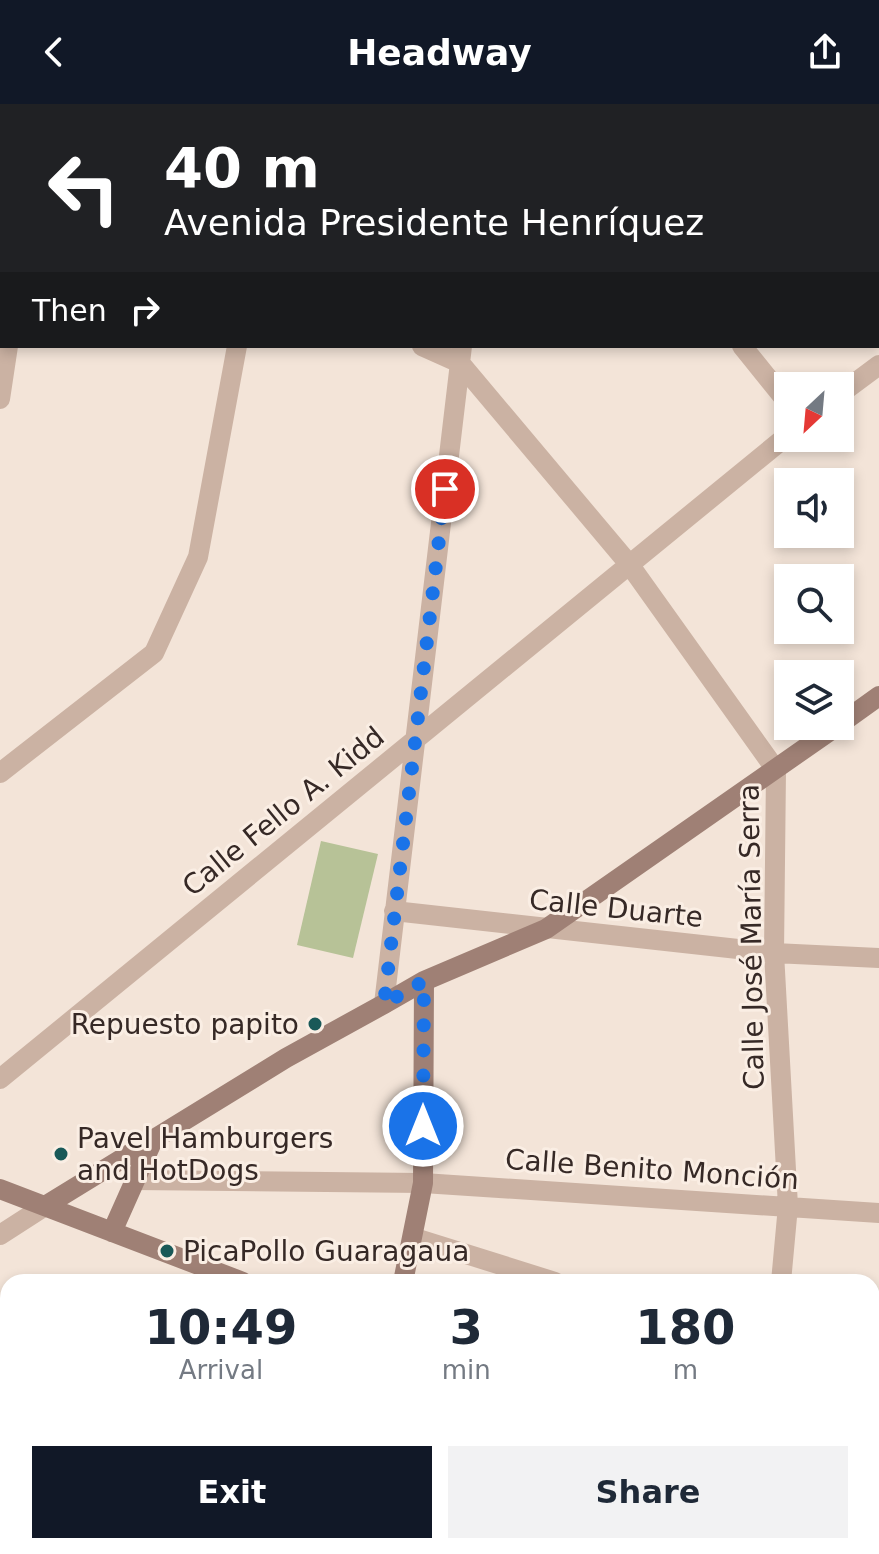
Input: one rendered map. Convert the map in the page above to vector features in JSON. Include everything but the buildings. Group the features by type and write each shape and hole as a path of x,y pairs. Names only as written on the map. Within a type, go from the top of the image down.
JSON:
{"main road":[{"path":"854,714 879,696"},
{"path":"45,1206 286,1058 424,981 546,929 817,740"},
{"path":"405,1274 415,1238 423,1183 424,981"},
{"path":"112,1232 153,1140"},
{"path":"0,1189 222,1274"}],"street":[{"path":"0,399 8,348"},
{"path":"0,773 154,653 198,557 237,348"},
{"path":"384,1004 461,355 431,348"},
{"path":"744,348 774,386"},
{"name":"Calle José María Serra","path":"461,355 629,564 776,770 774,953 788,1206 782,1274"},
{"path":"854,384 879,365"},
{"name":"Calle Fello A. Kidd","path":"0,1079 774,446"},
{"name":"Calle Duarte","path":"394,911 774,953 879,958"},
{"name":"Calle Benito Monción","path":"134,1180 423,1183 879,1213"},
{"path":"0,1235 45,1206"},
{"path":"415,1238 530,1274"}],"green space":[{"path":"321,841 378,854 353,958 297,945"}],"place":[{"name":"Repuesto papito","path":"315,1024"},
{"name":"Pavel Hamburgers and HotDogs","path":"61,1154"},
{"name":"PicaPollo Guaragaua","path":"167,1251"}],"route":[{"path":"423,1126 424,981 384,1004 445,489"}]}
